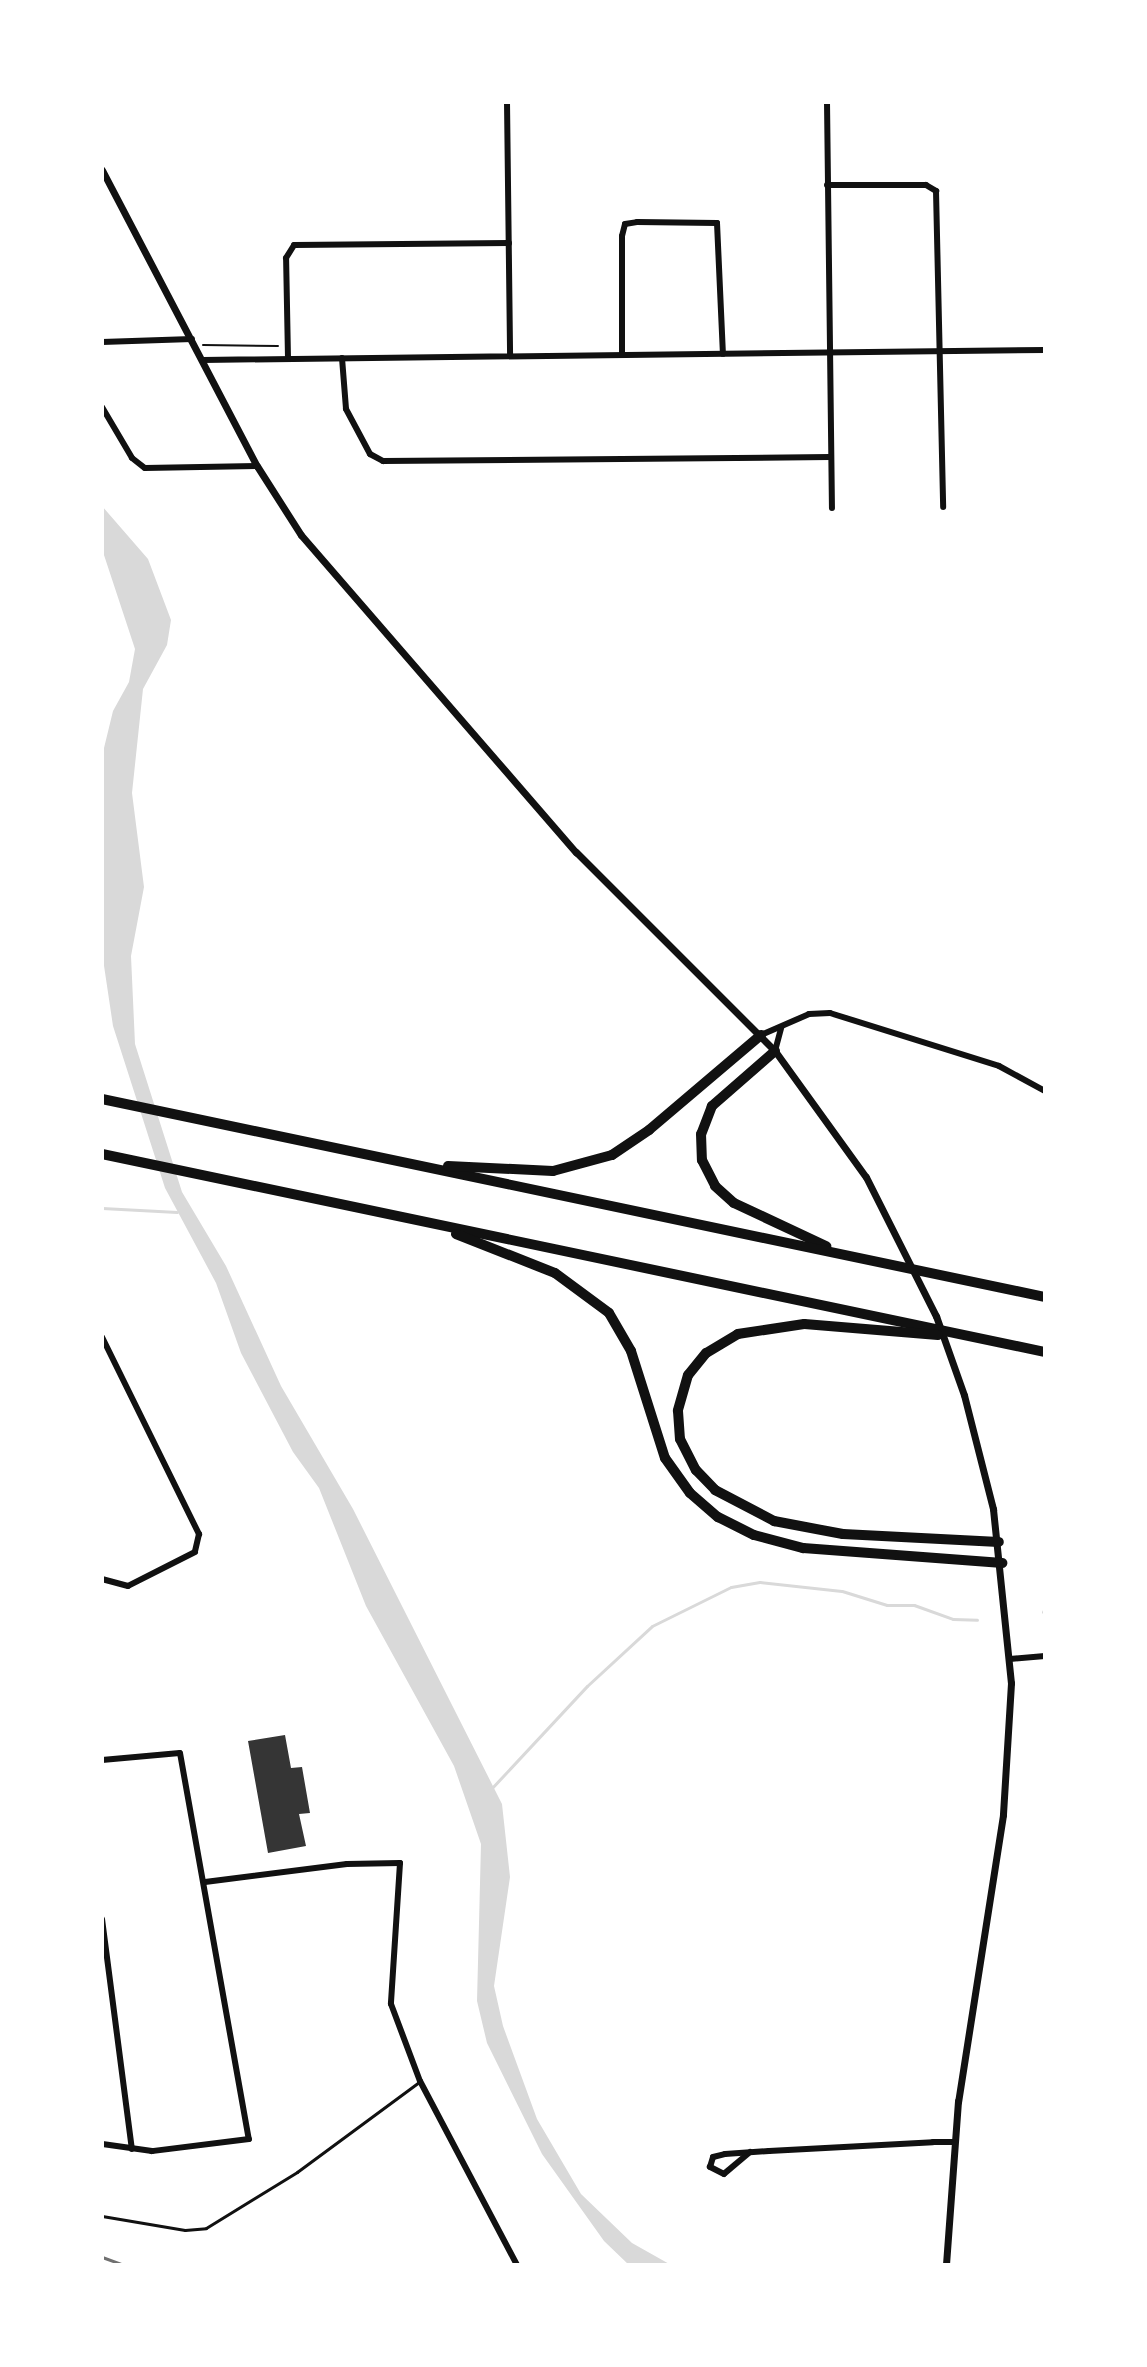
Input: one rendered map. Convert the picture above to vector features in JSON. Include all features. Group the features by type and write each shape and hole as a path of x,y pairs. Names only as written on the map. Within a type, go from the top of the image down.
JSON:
{"highway":[{"path":"407,1163 534,1172 591,1163 640,1137 761,1035"},
{"path":"775,1051 726,1090 708,1112 700,1141 705,1168 721,1193 746,1210 847,1255"},
{"path":"102,1099 1045,1297"},
{"path":"102,1154 1045,1352"},
{"path":"424,1222 545,1268 601,1304 627,1340 670,1466 718,1517 754,1535 803,1548 1002,1563"},
{"path":"981,1339 815,1324 746,1331 713,1348 692,1369 682,1389 678,1425 683,1448 702,1476 728,1500 764,1518 828,1532 999,1542"}],"street":[{"path":"507,102 510,356"},
{"path":"827,102 832,508"},
{"path":"103,175 257,466 308,544 536,808 775,1051 848,1148 890,1219 931,1304 961,1383 999,1542 1010,1659 1003,1815 968,2017 954,2142 946,2265"},
{"path":"827,185 926,185 936,191 943,507"},
{"path":"622,355 622,236 625,224 637,222 717,223 723,354"},
{"path":"288,358 286,258 294,245 509,243"},
{"path":"102,342 192,339"},
{"path":"203,360 1045,350"},
{"path":"342,358 346,409 370,454 383,461 830,457"},
{"path":"102,407 132,458 145,468 257,466"},
{"path":"761,1035 809,1014 830,1013 999,1066 1045,1091"},
{"path":"775,1051 781,1028"},
{"path":"102,1337 105,1350 199,1534 195,1552 128,1586 102,1579"},
{"path":"1010,1659 1045,1656"},
{"path":"102,1760 180,1753 249,2139 198,2148 132,2149 102,2144"},
{"path":"205,1882 347,1864 400,1863 391,2004 420,2081 517,2265"},
{"path":"102,1919 132,2149"},
{"path":"750,2152 724,2174 710,2167 716,2155 750,2152 954,2142"}],"lane":[{"path":"102,2216 185,2230 206,2228 297,2172 420,2081"}],"path":[{"path":"203,345 278,346"}],"shaded area":[{"path":"102,506 148,559 171,620 167,645 143,689 132,793 144,887 131,956 135,1044 182,1192 226,1266 281,1386 353,1509 502,1804 510,1877 494,1986 503,2026 537,2119 581,2194 632,2243 671,2265 629,2265 604,2241 542,2154 487,2043 477,2001 481,1844 454,1766 366,1606 319,1488 293,1452 241,1353 216,1283 165,1188 113,1026 103,959 104,748 113,711 129,682 135,649 102,549"}],"building":[{"path":"285,1735 291,1768 302,1767 310,1813 299,1814 306,1846 268,1853 248,1741"}],"waterway":[{"path":"102,1208 177,1212"},
{"path":"490,1790 587,1686 652,1626 731,1587 760,1582 842,1591 887,1605 914,1605 953,1619 977,1620"},
{"path":"1043,1612 1045,1608"}],"railway":[{"path":"102,2257 124,2265"}]}
